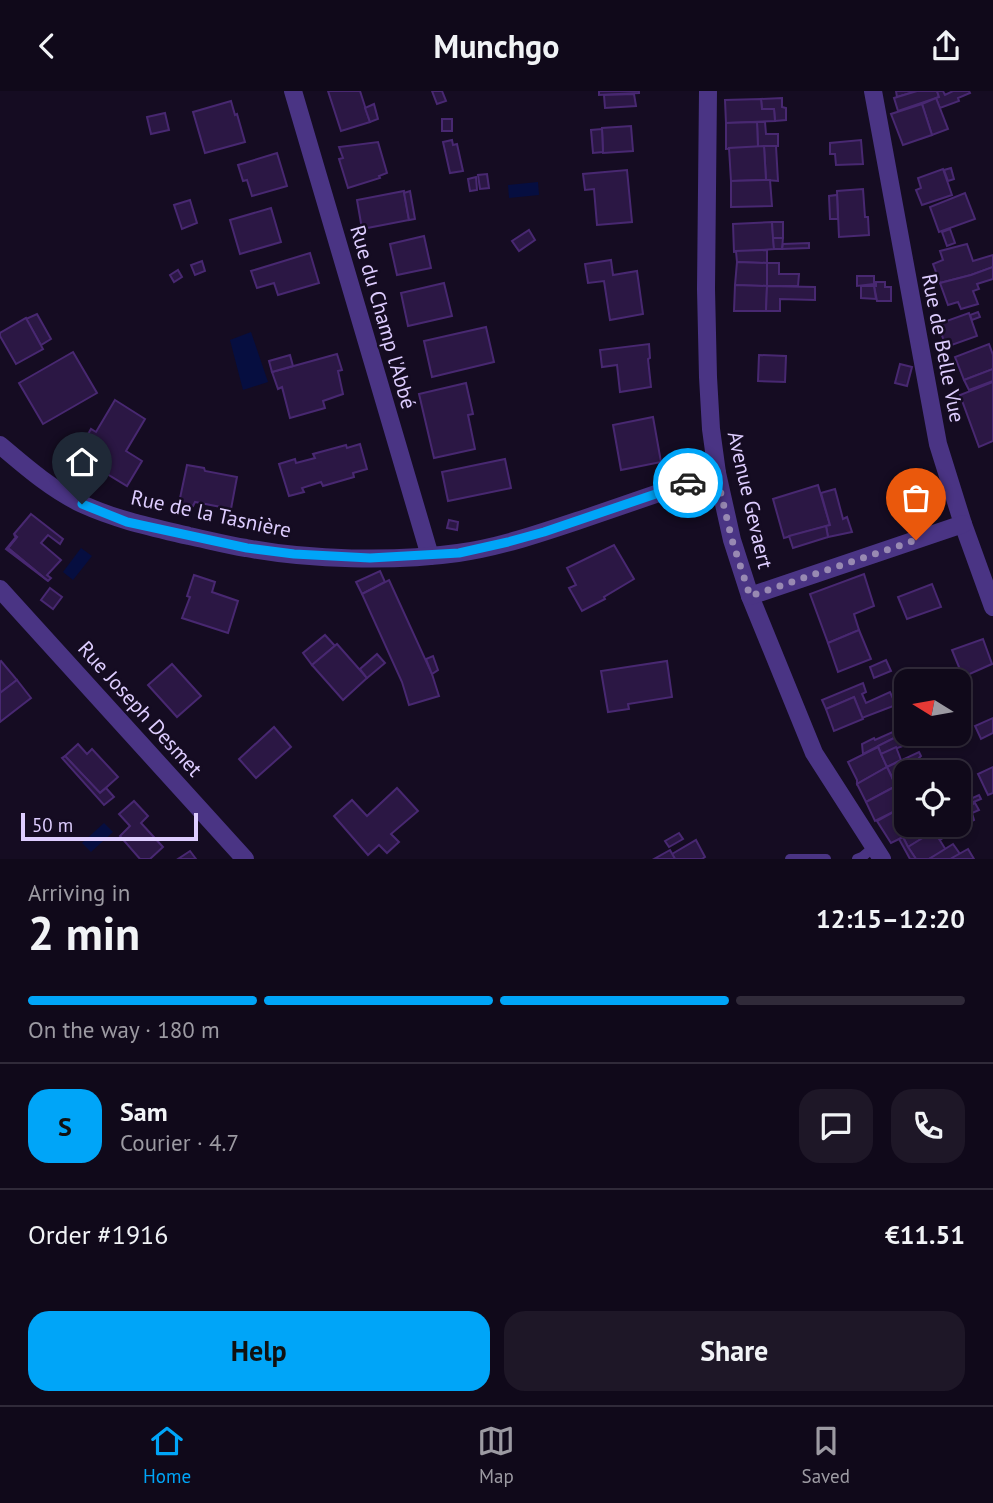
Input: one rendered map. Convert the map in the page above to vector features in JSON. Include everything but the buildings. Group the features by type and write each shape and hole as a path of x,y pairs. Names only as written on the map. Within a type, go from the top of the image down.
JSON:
{"street":[{"name":"Rue du Champ l'Abbé","path":"293,91 430,556"},
{"name":"Avenue Gevaert","path":"708,91 706,289 708,377 716,473 732,540 750,596 814,753 878,853"},
{"name":"Rue de Belle Vue","path":"873,91 938,443 993,607"},
{"name":"Rue de la Tasnière","path":"0,445 62,493 127,522 247,548 294,554 370,558 459,553 508,542 716,473"},
{"path":"750,596 963,524"},
{"name":"Rue Joseph Desmet","path":"0,589 246,859"}],"lane":[{"name":"Avenue Gevaert","path":"857,859 878,853"},
{"path":"790,859 826,859"}],"shaded area":[{"path":"538,182 539,195 509,198 508,185"},
{"path":"251,332 268,382 243,390 230,340"},
{"path":"81,548 92,556 73,580 63,572"},
{"path":"104,823 113,832 91,852 82,843"}],"way so far":[{"path":"688,483 716,473 732,540 750,596 916,540"}],"route":[{"path":"82,504 127,522 247,548 340,557 430,556 459,553 544,532 688,483"}]}
